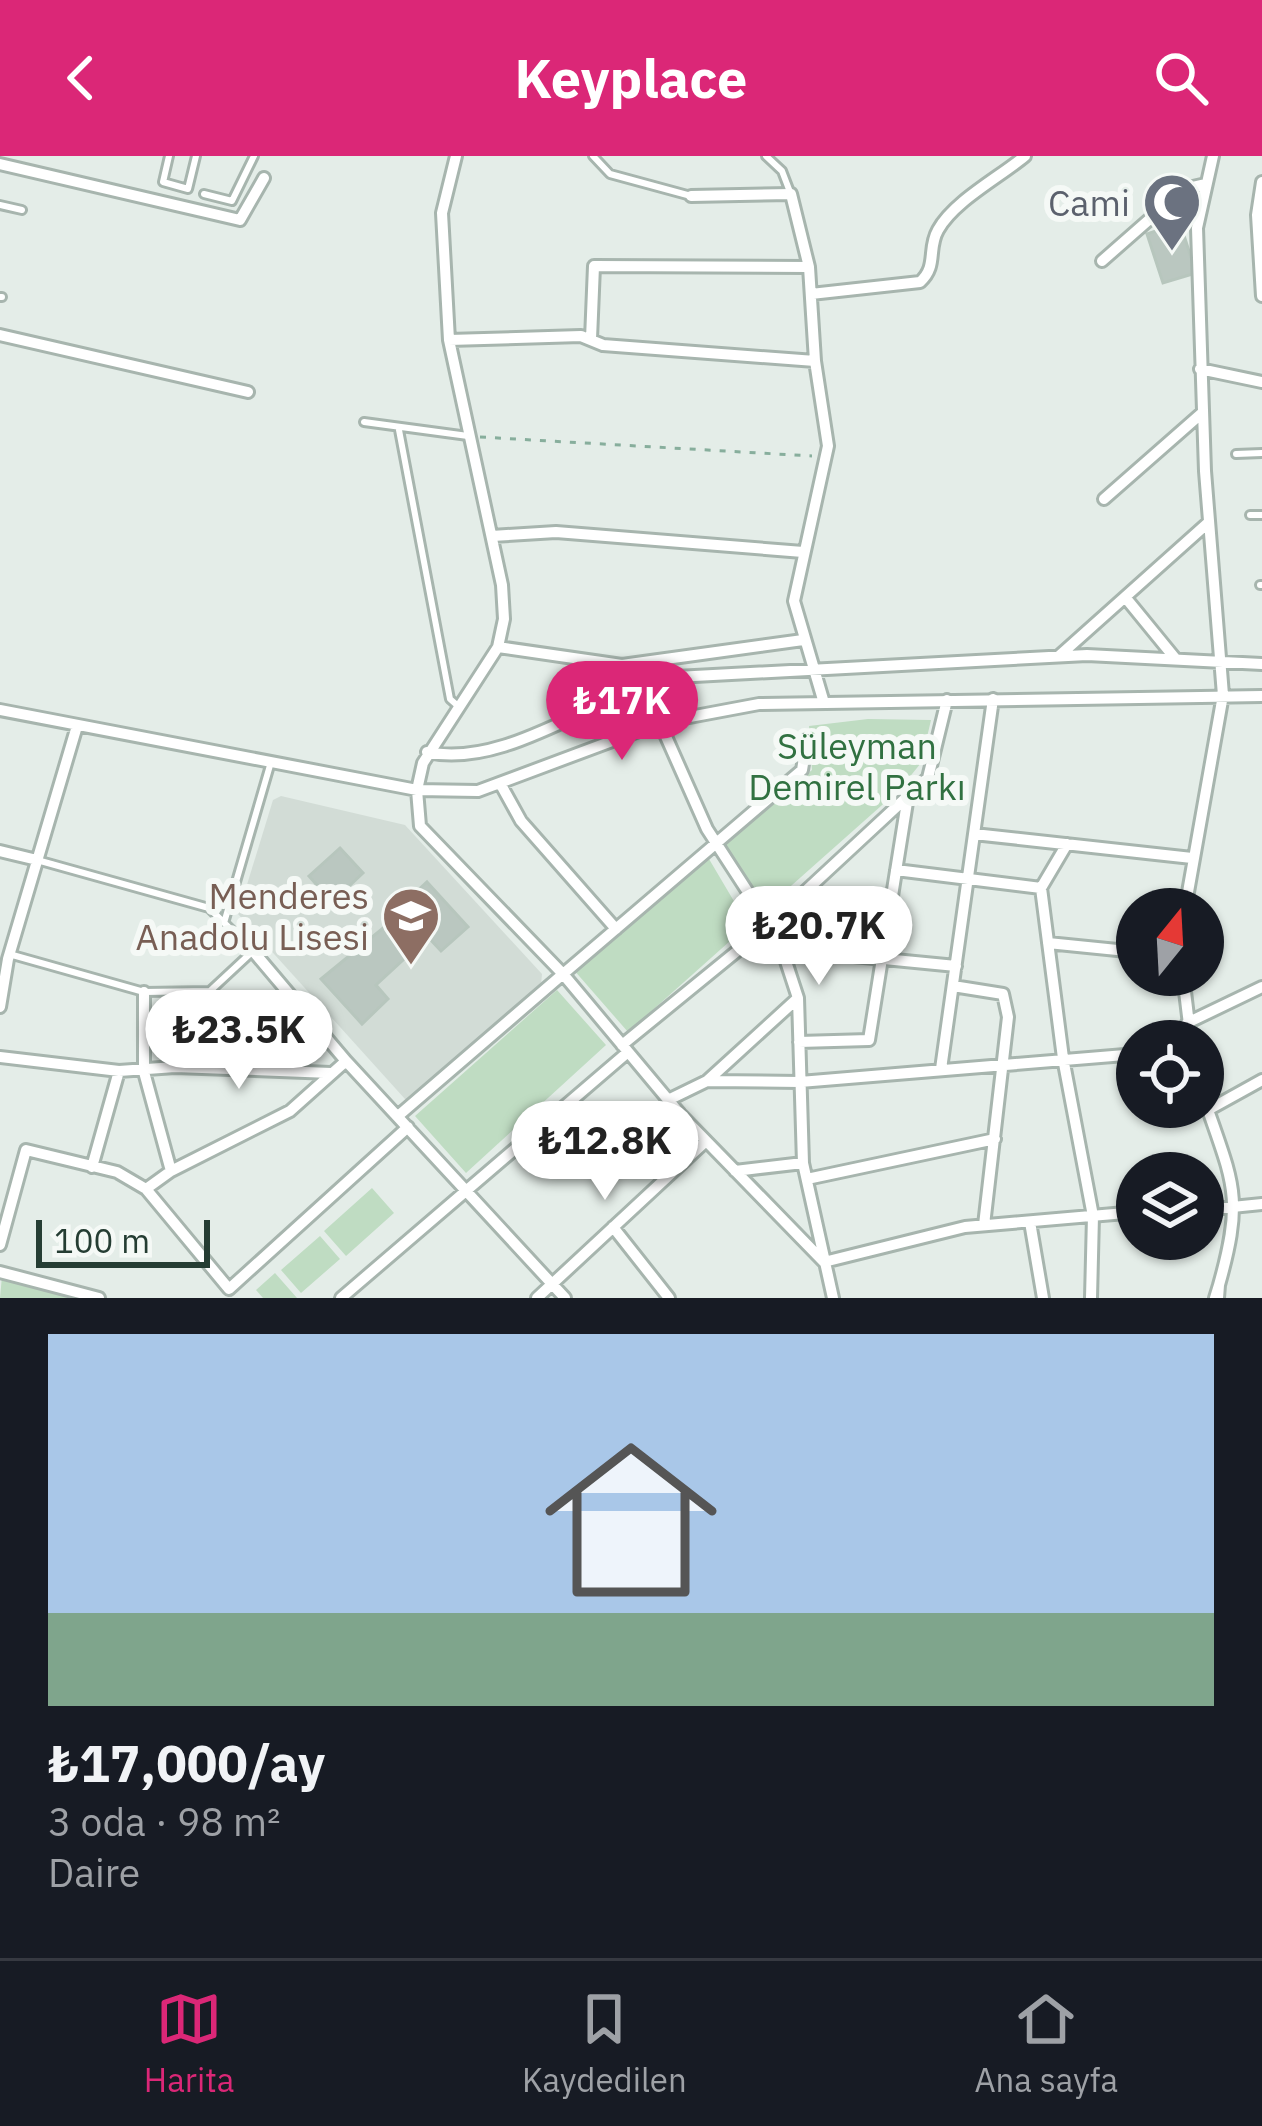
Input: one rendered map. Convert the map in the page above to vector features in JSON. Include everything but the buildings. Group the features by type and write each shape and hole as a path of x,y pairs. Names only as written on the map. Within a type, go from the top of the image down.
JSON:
{"street":[{"path":"456,156 442,213 449,340 505,600 498,647 427,752 417,790 420,826 563,974 668,1100 824,1262"},
{"path":"811,294 920,282 931,268 933,244 944,221 1025,156"},
{"path":"1188,888 1223,695 1202,413 1196,228 1213,156"},
{"path":"0,160 240,220 264,178"},
{"path":"1262,182 1257,215 1262,296"},
{"path":"1102,261 1184,189 1206,184"},
{"path":"691,196 791,194 809,267 828,457 794,590 803,640 824,703"},
{"path":"591,339 593,266 809,267"},
{"path":"0,335 248,392"},
{"path":"449,340 591,339 604,345 815,361"},
{"path":"1200,369 1262,382"},
{"path":"1105,499 1202,413"},
{"path":"1059,656 1210,522"},
{"path":"492,536 556,532 803,552"},
{"path":"1125,597 1174,657"},
{"path":"498,647 622,665 803,640"},
{"path":"427,752 454,755 561,726 676,677 1059,656 1174,657 1221,666 1262,664"},
{"path":"622,665 630,695"},
{"path":"0,710 417,790 478,790 660,723 759,704 1262,696"},
{"path":"941,1069 993,699"},
{"path":"341,1298 769,925 928,778 946,700"},
{"path":"660,723 716,843 782,949 798,998 803,1163 833,1298"},
{"path":"0,1006 5,953 77,726"},
{"path":"398,1116 802,770 806,740"},
{"path":"500,784 520,821 616,929"},
{"path":"800,1042 869,1040 908,796"},
{"path":"974,834 1192,858"},
{"path":"1067,844 1041,888 1063,1058 1093,1216 1091,1298"},
{"path":"0,851 37,860"},
{"path":"896,870 1041,888"},
{"path":"1048,944 1116,950"},
{"path":"782,949 956,966"},
{"path":"253,951 346,1061 566,1298"},
{"path":"953,986 1003,994 1008,1017 984,1225"},
{"path":"1192,1020 1262,987"},
{"path":"144,992 144,1072 171,1171"},
{"path":"668,1100 706,1081 798,998"},
{"path":"706,1081 800,1082 1116,1055"},
{"path":"0,1057 119,1071 176,1066 332,1073"},
{"path":"146,1189 171,1171 290,1111 346,1061"},
{"path":"92,1167 119,1071"},
{"path":"1224,1101 1262,1080"},
{"path":"217,1298 408,1127"},
{"path":"1214,1128 1235,1192 1217,1294"},
{"path":"807,1179 995,1139"},
{"path":"537,1298 706,1141"},
{"path":"0,1245 26,1150 117,1172 146,1189 229,1289"},
{"path":"735,1171 803,1163"},
{"path":"1224,1210 1262,1204"},
{"path":"824,1262 984,1225 1116,1214"},
{"path":"1030,1222 1042,1298"},
{"path":"613,1227 669,1298"},
{"path":"0,1272 99,1298"}],"lane":[{"path":"170,156 163,182 188,189 196,156"},
{"path":"204,194 232,201 254,156"},
{"path":"593,156 610,174 691,196"},
{"path":"766,156 782,171 791,194"},
{"path":"250,168 264,178"},
{"path":"0,205 22,210"},
{"path":"364,422 473,436"},
{"path":"400,430 450,699 459,707"},
{"path":"1236,454 1262,453"},
{"path":"1250,515 1262,515"},
{"path":"224,923 271,762"},
{"path":"5,953 144,992 210,991 253,951 209,908 37,860"}],"path":[{"path":"473,436 828,457"}],"shaded area":[{"name":"Menderes Anadolu Lisesi","path":"281,796 405,825 542,974 541,985 413,1099 405,1099 238,914 273,800"}],"green space":[{"name":"Süleyman Demirel Parkı","path":"868,719 931,720 921,763 899,790 765,909 724,843 812,770 809,726"},
{"path":"709,859 748,925 628,1032 573,969"},
{"path":"557,990 606,1045 466,1173 415,1116"},
{"path":"372,1188 394,1213 346,1256 324,1231"},
{"path":"320,1236 340,1259 301,1293 281,1270"},
{"path":"275,1273 297,1298 263,1298 256,1290"},
{"path":"2,1276 82,1298 0,1298"}],"place":[{"name":"Cami","path":"1172,253"},
{"name":"Menderes Anadolu Lisesi","path":"411,967"}]}
